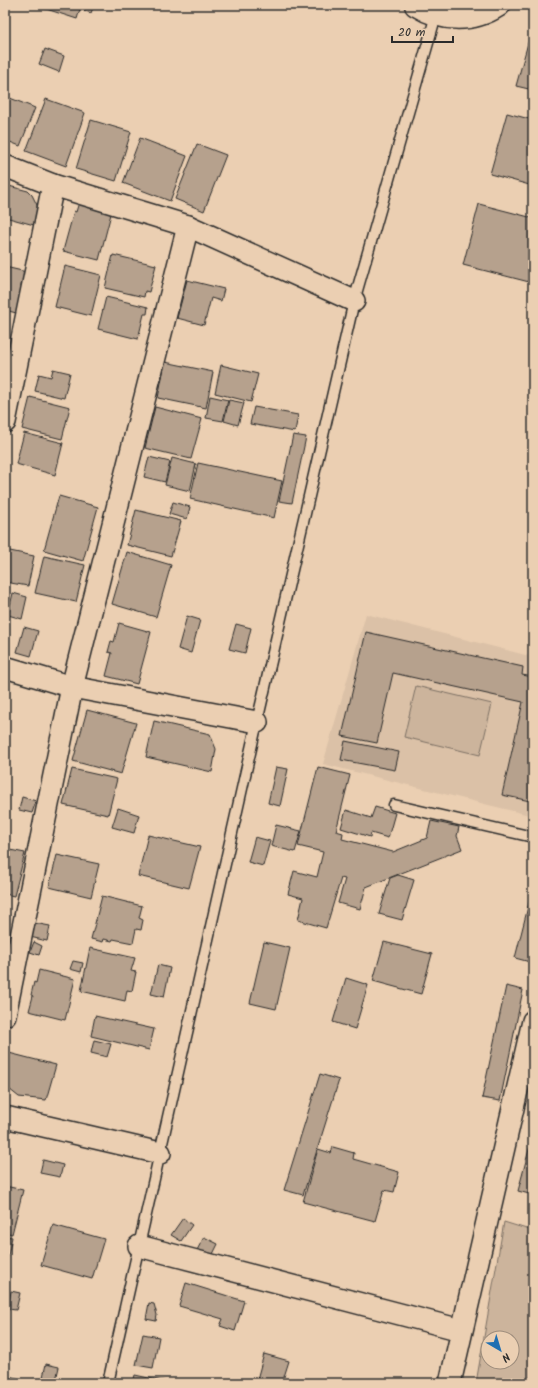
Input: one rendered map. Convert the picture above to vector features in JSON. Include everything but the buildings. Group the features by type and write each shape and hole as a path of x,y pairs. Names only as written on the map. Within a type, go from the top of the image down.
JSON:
{"main road":[{"path":"416,5 436,15 459,18 470,17 491,10 499,5"}],"street":[{"path":"5,166 53,185 188,226 354,301"},
{"path":"5,422 53,185"},
{"path":"5,1015 72,687 188,226"},
{"path":"5,667 72,687 257,722"},
{"path":"450,1383 533,1021"},
{"path":"5,1116 160,1153"},
{"path":"139,1246 461,1330"}],"lane":[{"path":"108,1383 257,722 354,301 436,15"},
{"path":"394,805 533,837"}],"shaded area":[{"path":"366,614 533,657 533,816 323,764"},
{"path":"416,686 492,704 480,755 404,737"},
{"path":"504,1222 533,1231 533,1383 476,1383 480,1360 480,1370 520,1370 520,1330 485,1330"}]}
